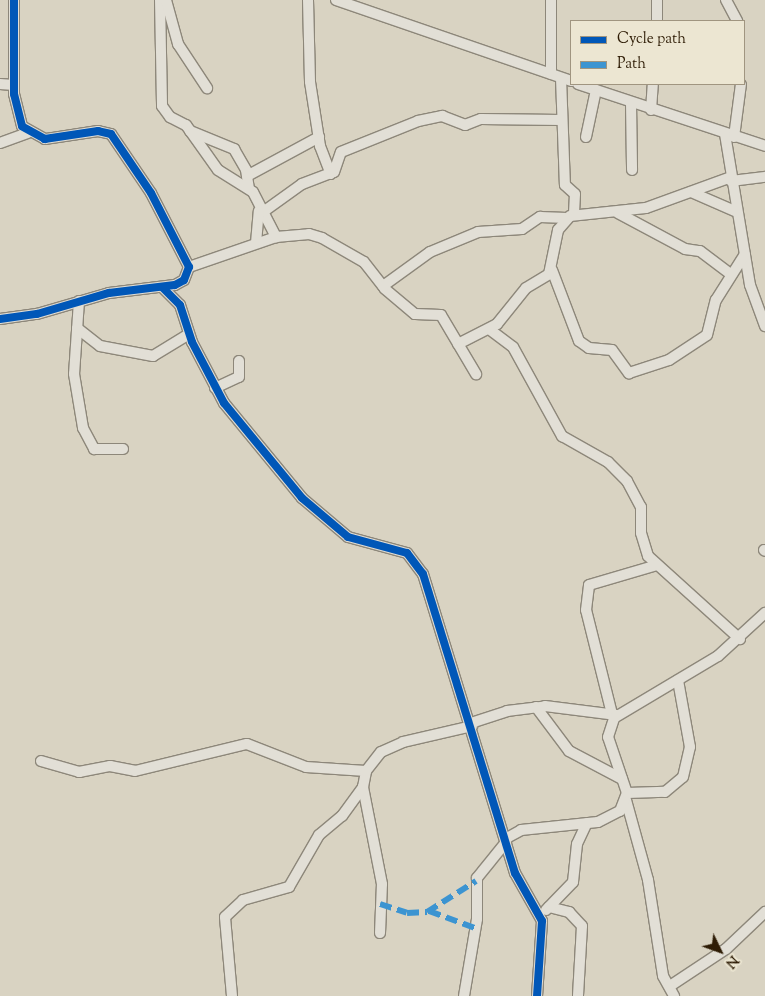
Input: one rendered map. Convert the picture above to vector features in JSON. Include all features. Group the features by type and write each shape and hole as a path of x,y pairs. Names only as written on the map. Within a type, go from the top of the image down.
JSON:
{"street":[{"path":"14,0 14,85 18,114 28,133"},
{"path":"160,0 162,106 190,132 218,170 249,188"},
{"path":"166,0 178,44 207,88"},
{"path":"308,0 310,82 319,137 331,174"},
{"path":"336,0 566,80 561,120 565,185 575,194 571,216 558,230 552,270 578,341 589,348 612,350 629,373 669,360 707,335 716,300 745,254"},
{"path":"550,0 550,74"},
{"path":"656,20 657,0"},
{"path":"726,0 736,20"},
{"path":"0,84 14,85"},
{"path":"581,85 729,136 765,146"},
{"path":"651,110 653,85"},
{"path":"741,85 729,136 731,179 735,211 765,326"},
{"path":"586,137 596,90"},
{"path":"631,103 632,170"},
{"path":"261,207 302,184 331,174 338,166 341,152 431,117 449,118 465,125 481,119 561,120"},
{"path":"0,143 28,133 45,138 98,131 111,134 151,193 189,267 184,280 163,288 108,293 0,319"},
{"path":"190,132 226,142 240,158 247,176 249,188 276,237"},
{"path":"247,176 319,137"},
{"path":"383,286 430,252 478,232 522,229 540,217 618,214 731,179 765,177"},
{"path":"691,192 735,211"},
{"path":"256,242 261,207"},
{"path":"618,214 685,249 700,251 731,274"},
{"path":"189,267 256,242 276,237 309,234 329,241 364,262 383,286 415,314 440,315 476,374"},
{"path":"458,344 489,329 526,288 552,270"},
{"path":"163,288 180,305 190,334 216,388 268,457 325,520 348,537 407,553 414,560 432,593 515,873 538,914 543,933 537,996"},
{"path":"79,301 74,374 88,442 100,452 123,448"},
{"path":"77,328 100,346 153,356 190,334"},
{"path":"489,329 513,347 562,436 608,462 627,481 641,506 643,546 658,565 740,639"},
{"path":"216,388 239,376 239,361"},
{"path":"658,565 589,585 586,610 614,715 608,737 622,779 648,880 663,976 671,992 726,949 765,912"},
{"path":"380,933 382,884 363,787 366,771 381,752 403,742 471,725 507,710 536,707 614,715 678,680 740,639 765,613"},
{"path":"626,796 665,792 683,777 690,746 678,680"},
{"path":"536,707 569,751 622,779"},
{"path":"41,761 79,772 110,766 135,771 247,744 306,767 366,771"},
{"path":"232,996 225,917 243,900 289,887 319,836 342,816 363,787"},
{"path":"464,996 477,919 477,878 506,840 521,830 587,823 612,817 626,796"},
{"path":"538,914 549,907 573,882 577,844 587,823"},
{"path":"549,907 569,912 582,926 578,996"}],"marked path":[{"path":"380,904 407,913 427,912 476,881"},
{"path":"429,911 475,928"}],"cycle path":[{"path":"0,319 37,314 109,293 175,285 184,280 189,267 151,193 111,134 98,131 45,139 22,126 14,94 14,0"},
{"path":"163,288 180,305 192,342 224,403 302,498 348,537 407,553 423,574 515,873 542,921 537,996"}]}
